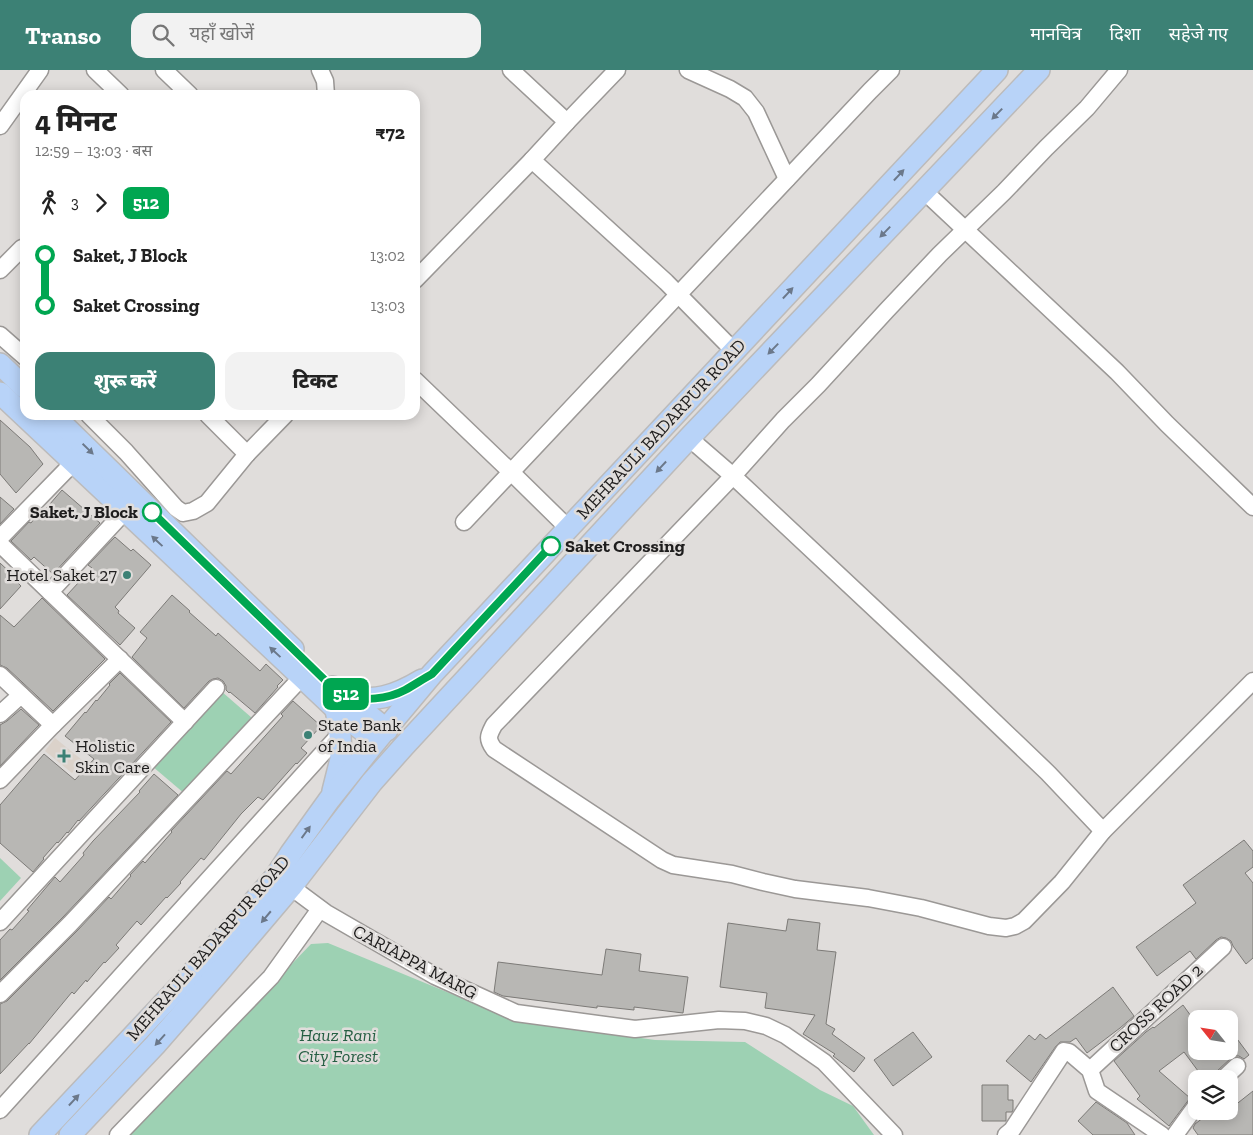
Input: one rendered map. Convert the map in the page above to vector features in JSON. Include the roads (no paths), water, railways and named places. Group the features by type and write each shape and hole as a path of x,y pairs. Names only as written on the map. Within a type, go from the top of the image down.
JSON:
{"main road":[{"name":"MEHRAULI BADARPUR ROAD","path":"40,1135 194,970 276,876 330,800 432,674 998,70"},
{"name":"MEHRAULI BADARPUR ROAD","path":"70,1135 162,1038 218,974 291,887 372,782 404,746 613,518 924,191 1031,73"},
{"path":"0,364 20,383"},
{"path":"0,393 20,412"},
{"path":"28,420 336,709 381,735"},
{"path":"58,420 381,735"},
{"path":"594,501 613,518"},
{"path":"331,686 344,694 352,696 382,697 404,691 432,674"},
{"path":"330,800 340,759 340,734 336,709"}],"street":[{"path":"26,90 40,70"},
{"path":"164,70 185,90"},
{"path":"320,70 325,81 326,90"},
{"path":"511,70 567,122"},
{"path":"420,275 617,70"},
{"path":"688,70 724,86 745,98 756,112 786,179"},
{"path":"464,522 786,179 892,70"},
{"path":"1119,70 1087,108 940,254 824,379 494,725 489,734 489,742 494,748 662,860 673,865 732,874 795,889 902,904 1006,928 1024,921 1062,882 1103,831 1253,681"},
{"path":"102,72 117,90"},
{"path":"0,126 20,98"},
{"path":"532,160 678,294 734,351"},
{"path":"924,191 1117,372 1253,508"},
{"path":"0,270 20,250"},
{"path":"0,335 20,353"},
{"path":"420,385 568,528"},
{"path":"94,420 126,452 176,508 183,513 193,511 207,503 247,454 280,420"},
{"path":"213,420 247,454"},
{"path":"689,438 956,684 1103,831"},
{"path":"0,538 73,463"},
{"path":"50,592 125,511"},
{"path":"0,544 185,722"},
{"path":"0,780 120,659"},
{"path":"0,675 53,725"},
{"path":"0,994 70,924 302,677"},
{"path":"0,922 216,688"},
{"path":"0,714 21,695"},
{"path":"0,1110 340,734"},
{"name":"CARIAPPA MARG","path":"291,887 320,908 435,976 516,1013 635,1029 719,1020 745,1021 766,1026 785,1035 824,1062 894,1135"},
{"path":"118,1135 270,977 320,908"},
{"name":"CROSS ROAD 2","path":"1090,1070 1222,947"},
{"path":"1006,1135 1012,1130 1064,1051 1069,1052 1090,1070 1097,1091 1162,1135"},
{"path":"1233,1070 1237,1066"},
{"path":"1175,1135 1188,1117"}],"place":[{"name":"Saket, J Block","path":"152,512"},
{"name":"Saket Crossing","path":"551,546"},
{"name":"Hotel Saket 27","path":"127,575"},
{"name":"State Bank of India","path":"308,735"},
{"name":"Holistic Skin Care","path":"64,756"}],"park label":[{"name":"Hauz Rani City Forest","path":"338,1045"}]}
